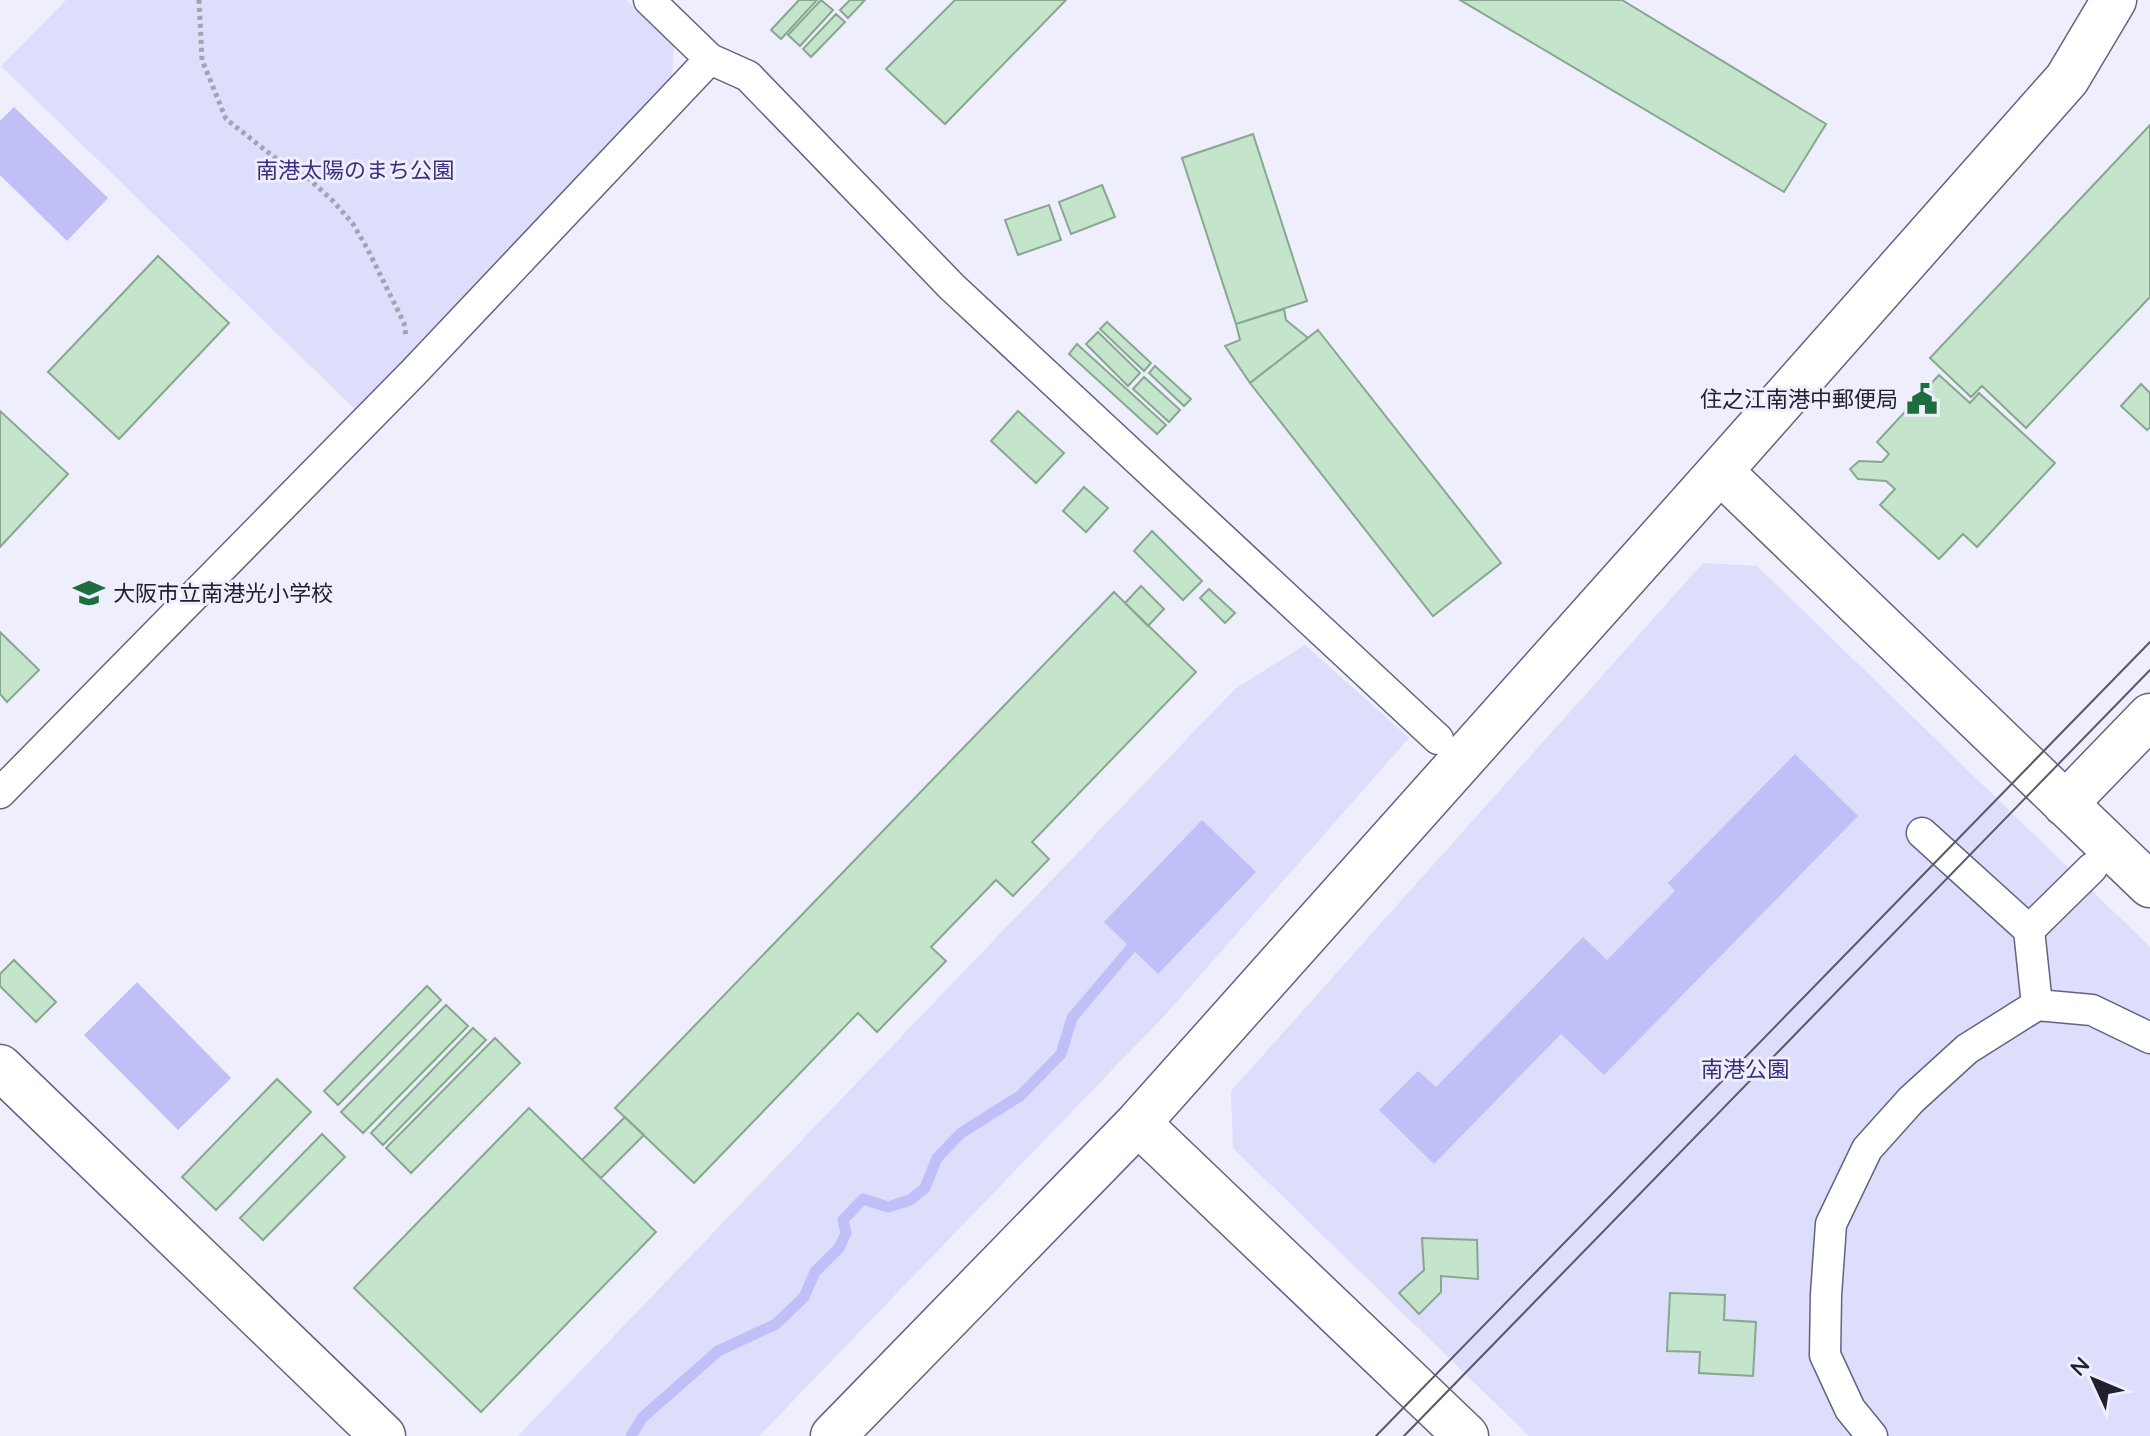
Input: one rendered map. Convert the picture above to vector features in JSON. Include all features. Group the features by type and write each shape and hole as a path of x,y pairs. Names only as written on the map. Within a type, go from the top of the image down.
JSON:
{"street":[{"path":"649,0 710,59 748,76 952,287 1438,739"},
{"path":"833,1436 1138,1123 1720,471 2067,79 2114,0"},
{"path":"0,793 414,372 710,59"},
{"path":"1720,471 2150,885"},
{"path":"2065,804 2150,716"},
{"path":"1922,833 2029,930 2037,1005"},
{"path":"2029,930 2092,868"},
{"path":"1872,1436 1850,1409 1825,1355 1831,1224 1867,1149 1911,1100 1967,1049 2037,1005 2092,1010 2150,1038"},
{"path":"0,1067 383,1436"},
{"path":"1138,1123 1454,1432"}],"path":[{"path":"199,0 202,60 226,119 274,157 309,179 353,224 404,323 414,372"}],"green space":[{"name":"南港太陽のまち公園","path":"66,0 626,0 674,46 671,92 358,412 1,66"},
{"name":"南港公園","path":"1703,563 1757,566 2150,947 2150,1436 1529,1436 1233,1148 1231,1091"},
{"path":"1305,645 1409,738 1165,1015 759,1436 518,1436 1235,689"}],"water":[{"path":"14,107 108,198 67,241 0,175 0,121"},
{"path":"1795,754 1858,816 1604,1075 1561,1034 1434,1164 1379,1110 1418,1071 1436,1087 1583,937 1607,960 1675,891 1668,883"},
{"path":"1202,820 1256,872 1158,974 1104,922"},
{"path":"137,982 231,1078 178,1130 84,1035"}],"building":[{"path":"799,0 817,0 781,39 771,30"},
{"path":"821,0 833,10 800,46 788,35"},
{"path":"850,0 865,0 848,18 840,10"},
{"path":"955,0 1066,0 945,124 886,69"},
{"path":"1460,0 1622,0 1826,124 1784,192"},
{"path":"836,14 845,22 811,57 803,49"},
{"path":"2150,125 2150,297 2026,428 1982,386 1971,397 1930,358"},
{"path":"1253,134 1307,301 1236,324 1182,158"},
{"path":"1102,185 1115,217 1071,234 1059,202"},
{"path":"1049,205 1061,240 1018,255 1005,220"},
{"path":"158,256 229,323 119,439 48,372"},
{"path":"1284,309 1286,320 1308,338 1250,383 1225,346 1240,340 1236,324"},
{"path":"1107,322 1151,363 1144,371 1100,329"},
{"path":"1318,330 1501,563 1433,616 1250,383"},
{"path":"1098,332 1140,373 1128,386 1086,344"},
{"path":"1077,344 1166,425 1157,434 1069,354"},
{"path":"1155,366 1191,399 1184,406 1149,373"},
{"path":"1939,375 1970,403 1979,393 2055,463 1977,547 1963,534 1939,559 1880,505 1895,489 1886,481 1858,479 1850,469 1859,461 1882,462 1889,454 1877,442"},
{"path":"1144,377 1180,410 1169,422 1133,389"},
{"path":"2141,384 2150,393 2150,427 2147,430 2121,406"},
{"path":"0,411 68,474 0,547"},
{"path":"1018,411 1064,453 1036,483 991,441"},
{"path":"1084,487 1108,508 1086,532 1063,511"},
{"path":"1152,531 1202,581 1183,600 1134,551"},
{"path":"1141,586 1164,609 1148,626 1125,603"},
{"path":"1209,589 1235,613 1225,623 1200,598"},
{"path":"1114,592 1196,672 1032,842 1049,859 1013,896 996,880 931,947 946,961 877,1032 858,1013 694,1183 615,1108"},
{"path":"0,632 39,670 7,702 0,694"},
{"path":"14,960 56,1002 36,1022 0,986 0,974"},
{"path":"427,986 441,1000 338,1105 324,1091"},
{"path":"446,1005 468,1026 363,1133 341,1112"},
{"path":"473,1028 486,1040 383,1145 371,1133"},
{"path":"495,1038 520,1063 411,1173 386,1148"},
{"path":"277,1079 311,1112 216,1210 182,1177"},
{"path":"529,1108 656,1232 481,1412 354,1288"},
{"path":"625,1117 644,1135 601,1178 582,1160"},
{"path":"322,1134 345,1157 263,1240 240,1218"},
{"path":"1422,1238 1477,1240 1478,1279 1441,1276 1441,1292 1419,1314 1399,1293 1424,1270"},
{"path":"1670,1293 1725,1295 1724,1320 1756,1322 1753,1376 1699,1373 1700,1352 1667,1351"}],"waterway":[{"path":"631,1436 642,1418 718,1351 776,1324 804,1297 815,1272 839,1248 846,1233 843,1220 863,1199 888,1207 910,1200 925,1188 937,1158 961,1133 1020,1096 1061,1054 1072,1018 1131,948"}],"tram line":[{"path":"1376,1436 2150,642"},
{"path":"1404,1436 2150,670"}],"place":[{"name":"住之江南港中郵便局","path":"1922,399"},
{"name":"大阪市立南港光小学校","path":"89,593"}]}
